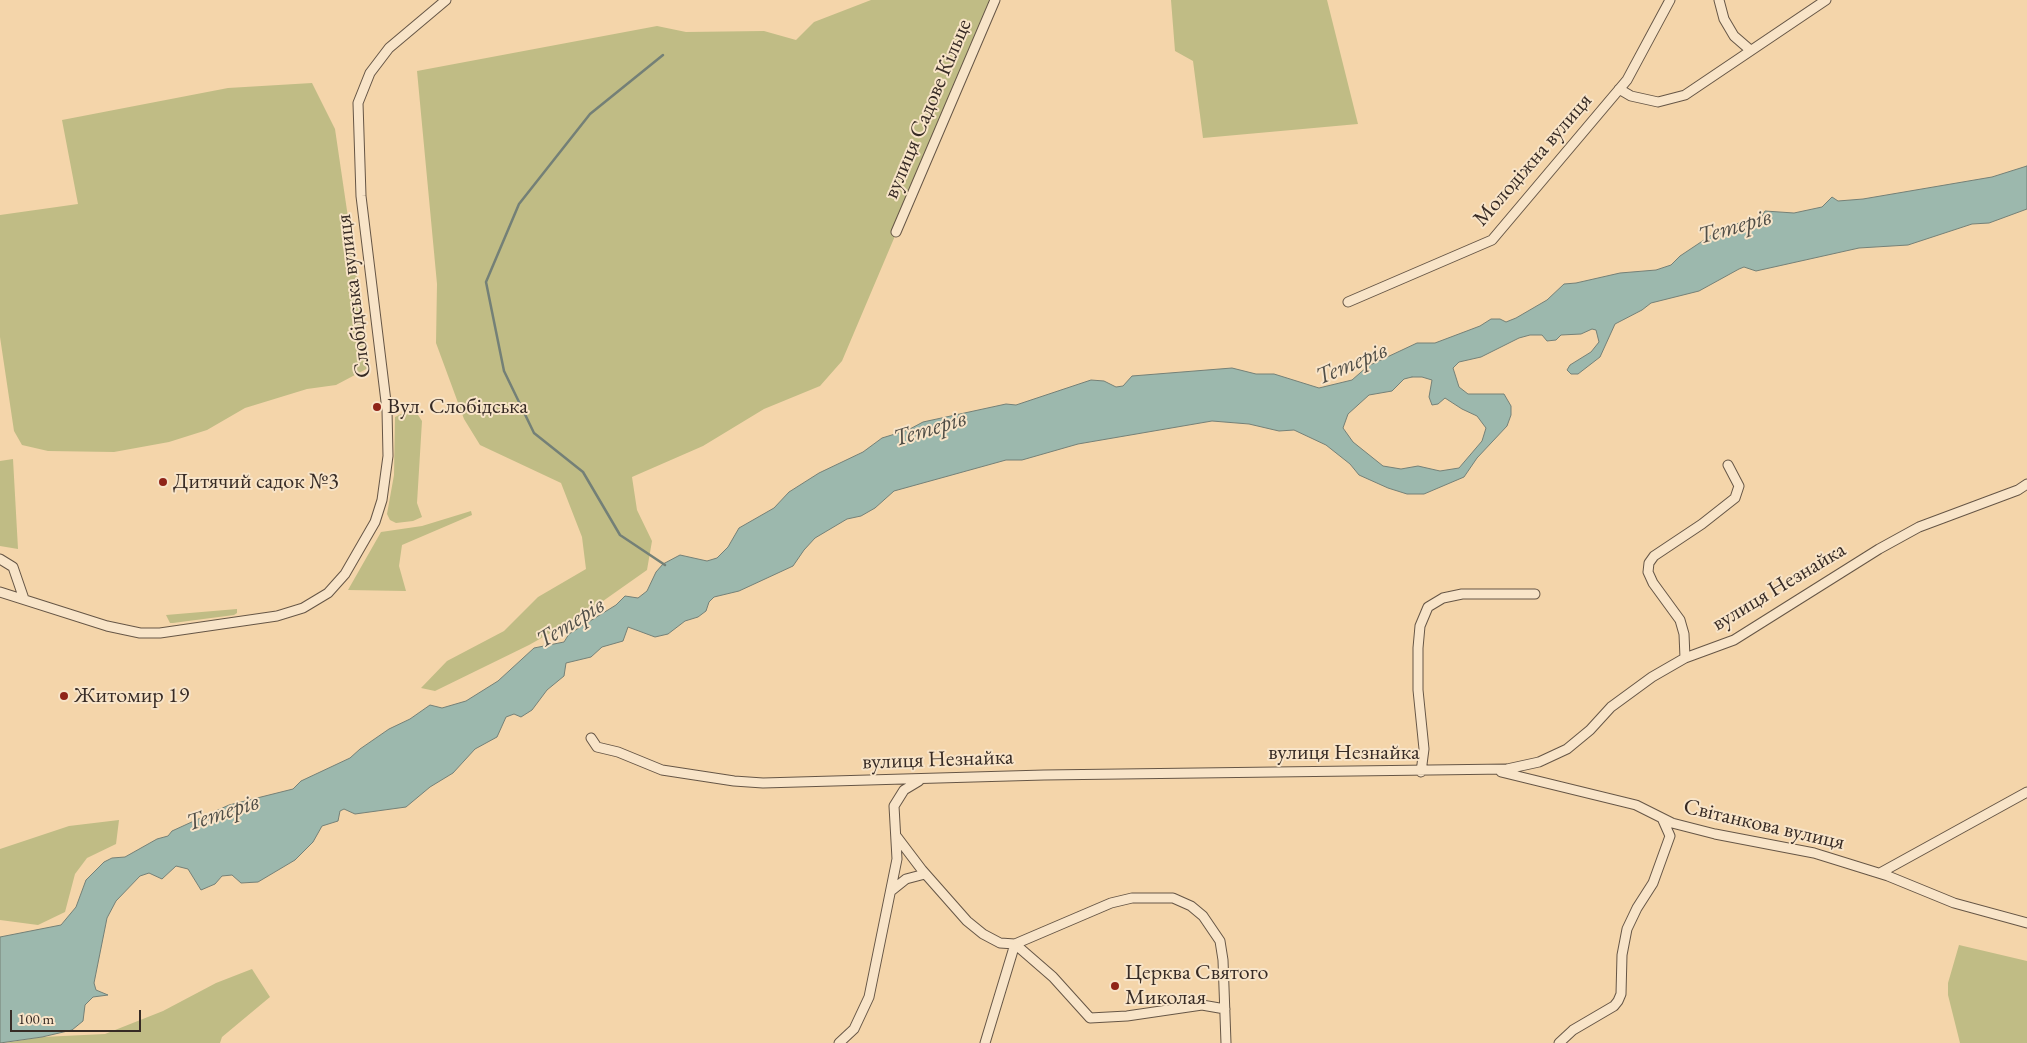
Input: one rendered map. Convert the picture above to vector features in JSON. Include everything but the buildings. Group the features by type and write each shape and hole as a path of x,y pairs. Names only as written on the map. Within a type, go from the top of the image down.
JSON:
{"street":[{"name":"Слобідська вулиця","path":"0,592 107,626 140,633 179,632 277,616 303,608 328,594 345,574 375,522 386,475 388,429 361,196 358,103 370,73 389,48 446,0"},
{"name":"вулиця Садове Кільце","path":"896,232 995,0"},
{"name":"Молодіжна вулиця","path":"1348,302 1492,240 1559,161 1563,152 1627,80 1670,0"},
{"path":"1719,0 1724,19 1734,36 1749,49"},
{"path":"1619,89 1630,96 1658,102 1685,94 1749,49 1826,0"},
{"path":"1685,658 1684,634 1680,620 1653,584 1648,572 1648,563 1654,556 1702,524 1735,498 1739,486 1728,465"},
{"name":"вулиця Незнайка","path":"591,738 597,746 618,752 662,770 734,781 788,783 1222,772 1422,772 1507,769 1539,762 1567,749 1623,698 1652,677 1685,658 1734,640 1846,568 1920,528 2018,490 2027,484"},
{"path":"0,559 13,567 24,599"},
{"path":"1422,772 1424,748 1418,690 1418,648 1420,626 1428,607 1443,598 1462,594 1535,594"},
{"name":"Світанкова вулиця","path":"1491,770 1636,806 1672,823 1714,834 1814,853 1880,873 1954,903 2026,922"},
{"path":"838,1043 854,1029 869,996 897,859 894,815 897,798 910,785 924,780"},
{"path":"1880,873 2027,792"},
{"path":"1559,1043 1573,1030 1614,1006 1618,1001 1621,994 1622,955 1627,929 1656,876 1670,836 1662,818"},
{"path":"897,837 967,921 983,934 1000,943 1015,944 1111,903 1132,898 1173,898 1191,906 1203,916 1220,941 1223,960 1226,1043"},
{"path":"891,892 906,879 926,874"},
{"path":"1015,944 1053,977 1090,1018 1127,1016 1202,1005 1224,1009"},
{"path":"984,1043 1015,944"}],"shaded area":[{"path":"871,0 995,0 842,361 820,386 764,409 703,446 632,477 637,510 652,541 647,570 586,613 529,645 435,691 421,688 447,661 504,631 538,597 586,569 582,537 561,483 480,445 464,419 436,343 437,284 417,71 657,26 686,32 764,31 796,40 814,22"},
{"path":"1171,0 1327,0 1358,124 1203,138 1193,61 1175,51"},
{"path":"312,83 335,129 370,367 336,385 307,389 245,408 207,430 169,442 114,452 48,451 22,445 14,431 0,337 0,215 78,204 62,120 228,88"},
{"path":"401,414 418,415 422,421 417,503 422,517 413,521 396,523 390,520 387,514 394,475 395,417"},
{"path":"13,459 18,549 0,546 0,461"},
{"path":"471,511 472,515 402,545 399,566 406,591 348,590 381,532 422,526"},
{"path":"237,609 237,613 234,615 173,623 170,623 166,615"},
{"path":"119,820 116,844 87,858 75,874 65,912 38,925 0,920 0,849 69,826"},
{"path":"1959,945 2027,961 2027,1043 1960,1043 1948,995 1948,983"},
{"path":"252,969 270,997 222,1037 220,1043 5,1043 42,1037 105,1034 163,1011 216,983"}],"water":[{"name":"Тетерів","path":"2027,166 2027,209 1989,223 1972,224 1908,245 1859,248 1756,271 1744,267 1699,291 1651,303 1642,310 1615,324 1600,357 1578,374 1571,374 1567,370 1570,365 1591,352 1599,342 1596,330 1592,329 1581,334 1561,335 1556,340 1547,341 1542,335 1530,335 1519,338 1481,357 1459,362 1453,368 1459,387 1468,394 1504,394 1511,406 1511,415 1507,426 1477,458 1464,477 1424,494 1407,494 1359,475 1350,464 1326,445 1294,430 1279,431 1249,424 1212,421 1078,444 1022,460 1006,460 894,491 875,508 861,516 847,519 815,538 793,566 739,591 714,597 709,602 706,611 698,617 685,621 668,634 655,637 628,627 623,641 602,647 591,657 566,663 564,676 547,690 532,710 521,717 514,714 506,717 497,737 475,749 453,773 430,787 406,807 355,814 344,809 340,811 338,821 322,826 313,842 295,860 258,882 241,883 232,875 222,876 215,884 201,890 188,869 176,866 162,879 149,873 140,876 116,901 107,918 94,983 96,990 108,995 93,997 85,1005 83,1021 72,1030 42,1037 0,1043 0,937 61,925 76,907 86,880 104,862 112,858 125,857 157,839 168,836 172,831 229,805 293,789 301,781 350,758 389,729 410,719 430,705 442,708 466,701 498,681 534,648 564,642 569,634 616,605 625,596 638,598 647,591 656,572 663,564 680,555 707,561 717,558 728,547 739,528 774,508 789,492 819,473 863,452 882,438 908,430 923,422 1006,404 1016,405 1091,380 1104,381 1116,387 1123,386 1132,376 1232,368 1256,374 1274,374 1319,388 1352,380 1368,366 1417,343 1435,343 1480,326 1491,319 1500,319 1506,322 1516,318 1547,300 1564,284 1620,273 1656,270 1671,265 1680,256 1716,232 1744,221 1761,218 1765,211 1794,213 1822,207 1832,197 1838,201 1863,199 1992,177","holes":["1422,377 1432,380 1429,397 1432,405 1438,404 1445,398 1477,416 1486,428 1482,441 1459,468 1440,471 1418,466 1401,469 1383,466 1353,442 1343,428 1348,414 1369,395 1392,391 1404,379"]}],"waterway":[{"path":"663,55 590,114 519,204 486,282 504,371 534,433 583,472 620,535 665,565"}],"place":[{"name":"Вул. Слобідська","path":"377,407"},
{"name":"Дитячий садок №3","path":"163,482"},
{"name":"Житомир 19","path":"64,696"},
{"name":"Церква Святого Миколая","path":"1115,986"}]}
